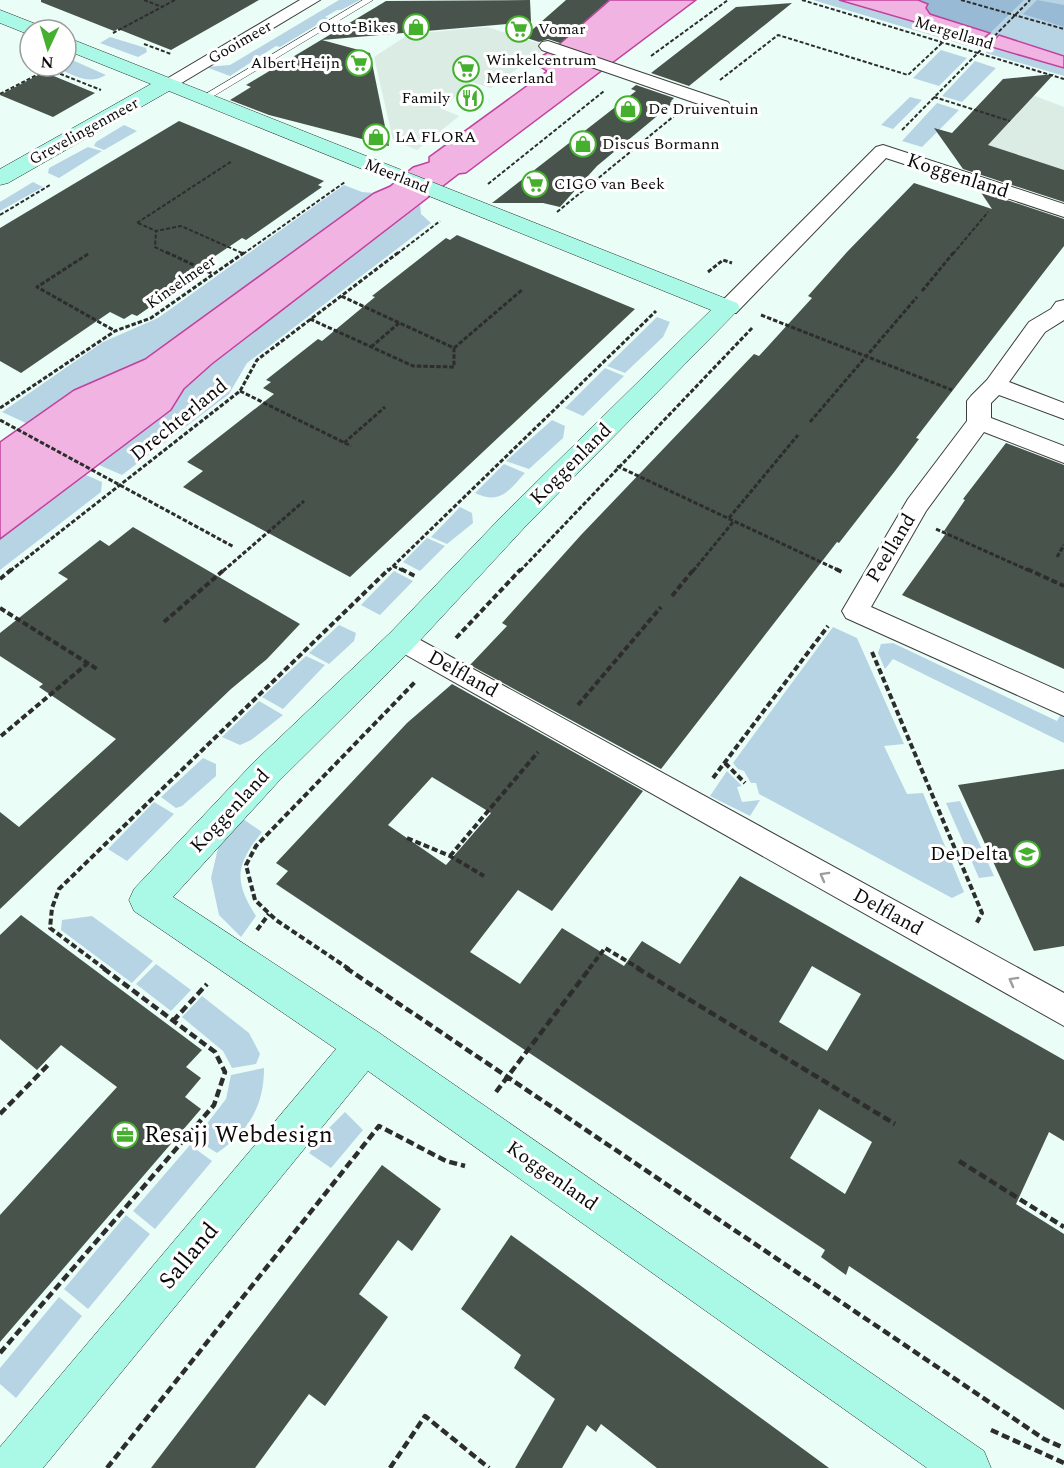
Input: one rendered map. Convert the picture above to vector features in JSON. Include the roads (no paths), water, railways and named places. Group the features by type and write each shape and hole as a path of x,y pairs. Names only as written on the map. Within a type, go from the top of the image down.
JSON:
{"street":[{"name":"Gooimeer","path":"167,84 312,0"},
{"path":"0,16 18,23"},
{"path":"549,47 722,106"},
{"name":"Meerland","path":"78,48 446,196 730,306"},
{"name":"Grevelingenmeer","path":"0,178 167,84"},
{"name":"Koggenland","path":"968,1468 364,1045 147,900 266,772 402,640 584,451 884,151 1064,211"},
{"name":"Peelland","path":"1064,307 1059,314 1037,327 984,403 909,517 855,611 1064,705"},
{"path":"984,403 1064,411"},
{"path":"984,403 1064,455"},
{"name":"Delfland","path":"402,640 1064,1010"},
{"name":"Salland","path":"13,1468 364,1045"}],"lane":[{"name":"Gooimeer","path":"204,98 369,0"}],"place":[{"name":"Otto-Bikes","path":"416,27"},
{"name":"Vomar","path":"519,29"},
{"name":"Albert Heijn","path":"359,63"},
{"name":"Winkelcentrum Meerland","path":"466,69"},
{"name":"Family","path":"470,98"},
{"name":"De Druiventuin","path":"628,109"},
{"name":"LA FLORA","path":"376,137"},
{"name":"Discus Bormann","path":"583,144"},
{"name":"CIGO van Beek","path":"535,184"},
{"name":"De Delta","path":"1027,854"},
{"name":"Resajj Webdesign","path":"125,1135"}]}
